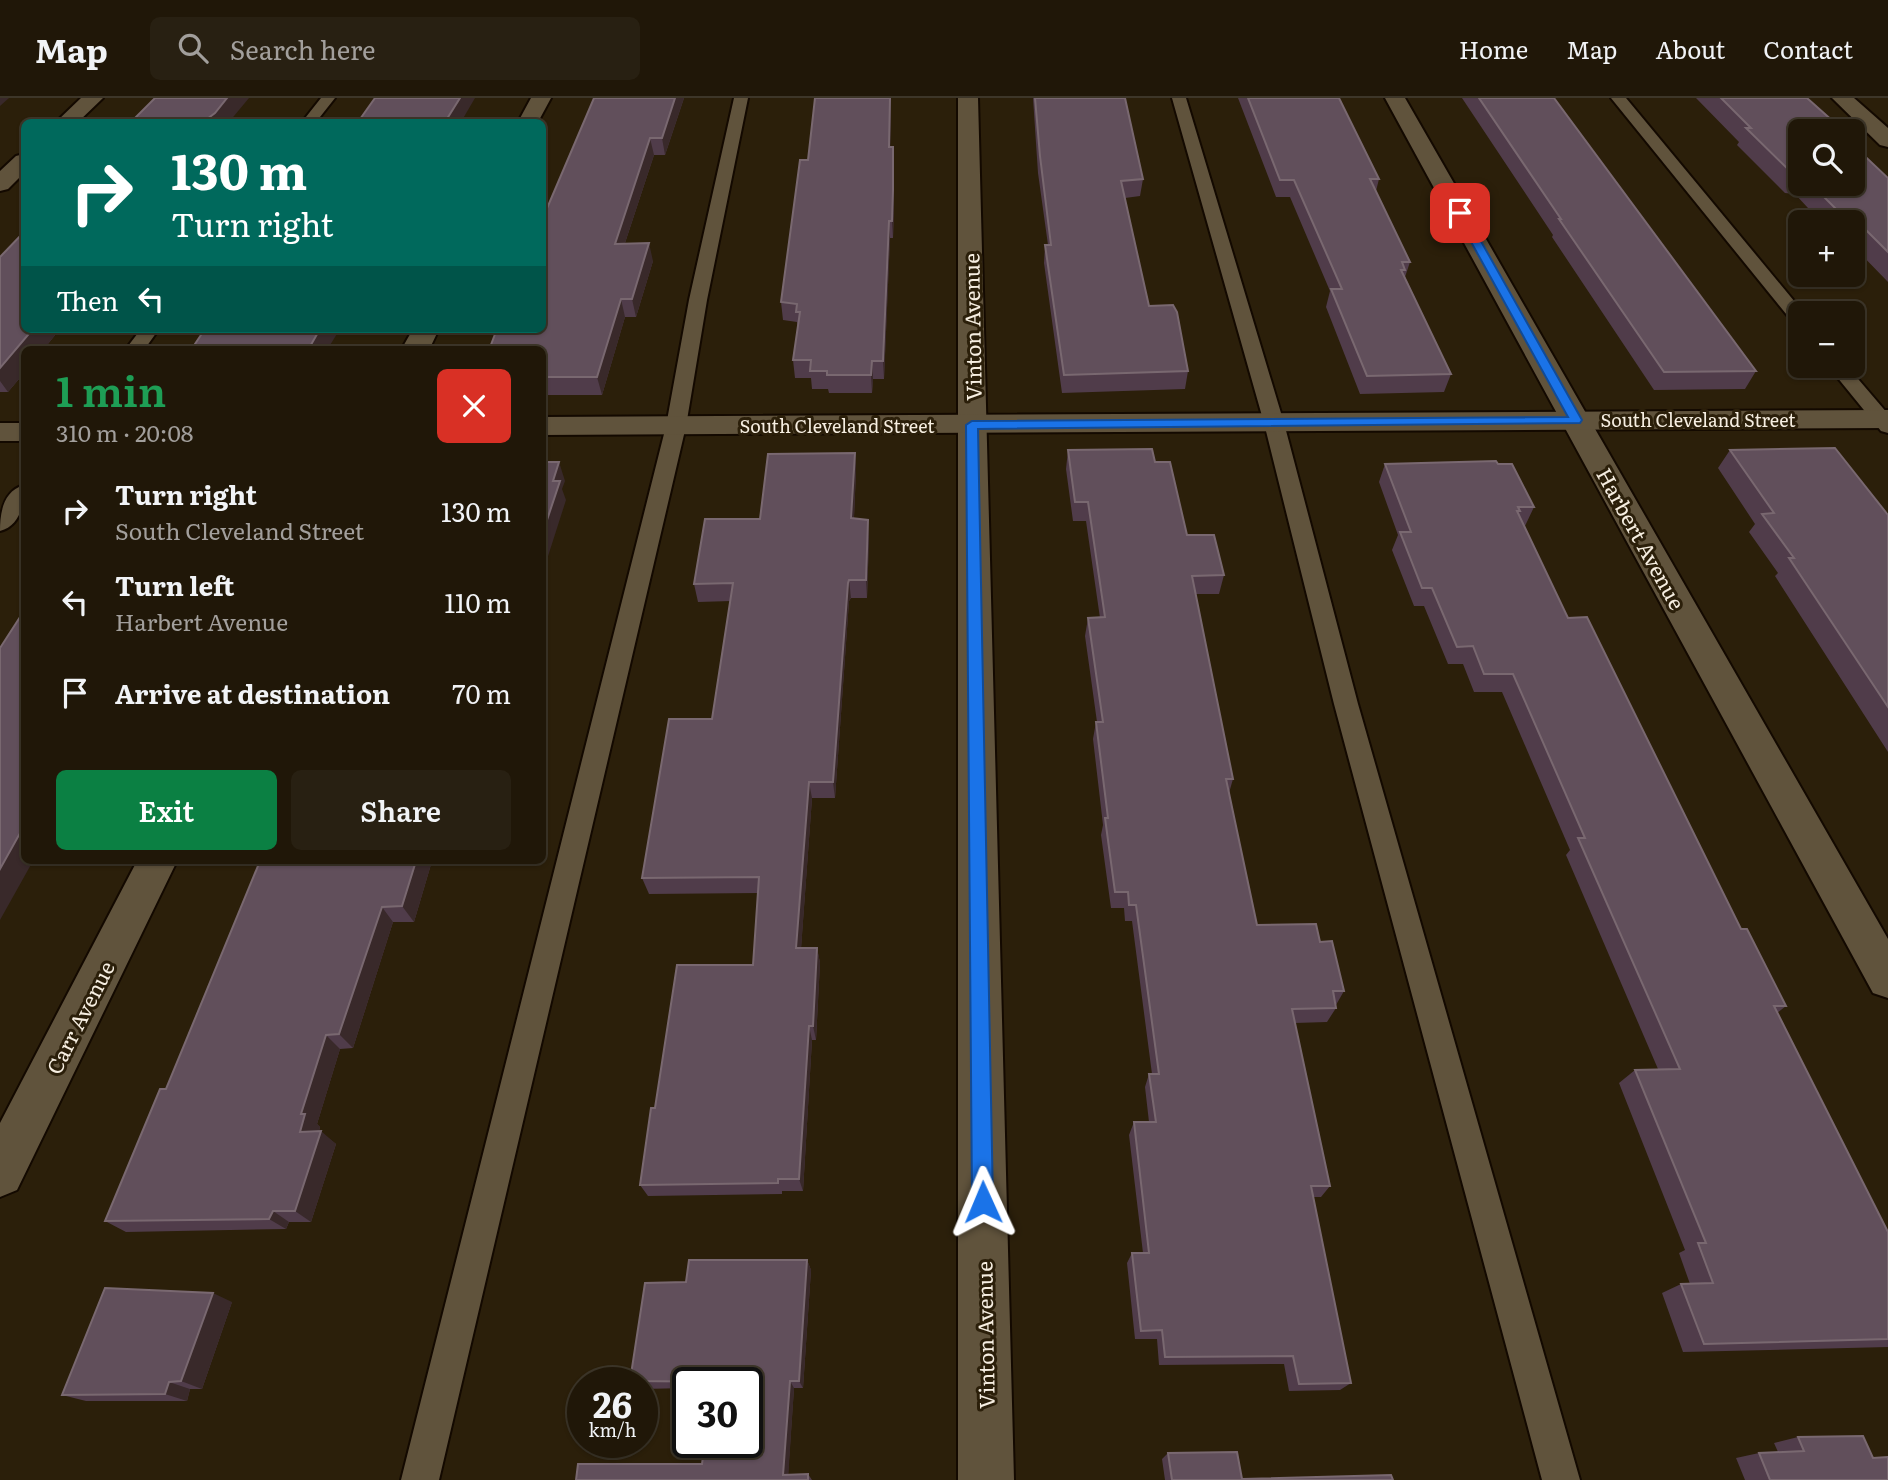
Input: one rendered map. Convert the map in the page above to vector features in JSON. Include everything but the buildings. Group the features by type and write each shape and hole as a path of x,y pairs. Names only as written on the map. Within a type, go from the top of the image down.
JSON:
{"street":[{"path":"69,119 93,98"},
{"path":"530,119 541,98"},
{"name":"Vinton Avenue","path":"968,98 986,1480"},
{"name":"Harbert Avenue","path":"1395,98 1888,979"},
{"path":"1842,98 1888,140"},
{"path":"0,184 21,164"},
{"name":"South Cleveland Street","path":"546,426 1576,420 1886,421"},
{"path":"0,432 21,432"},
{"name":"Carr Avenue","path":"0,1173 156,864"}],"lane":[{"path":"311,119 328,98"},
{"path":"420,1480 676,426 698,300 741,98"},
{"path":"1179,98 1274,423 1346,704 1560,1480"},
{"path":"1618,98 1788,305"},
{"path":"1848,378 1886,421"},
{"path":"0,524 21,496"}],"route":[{"path":"983,1202 972,425 1576,420 1460,213"}]}
